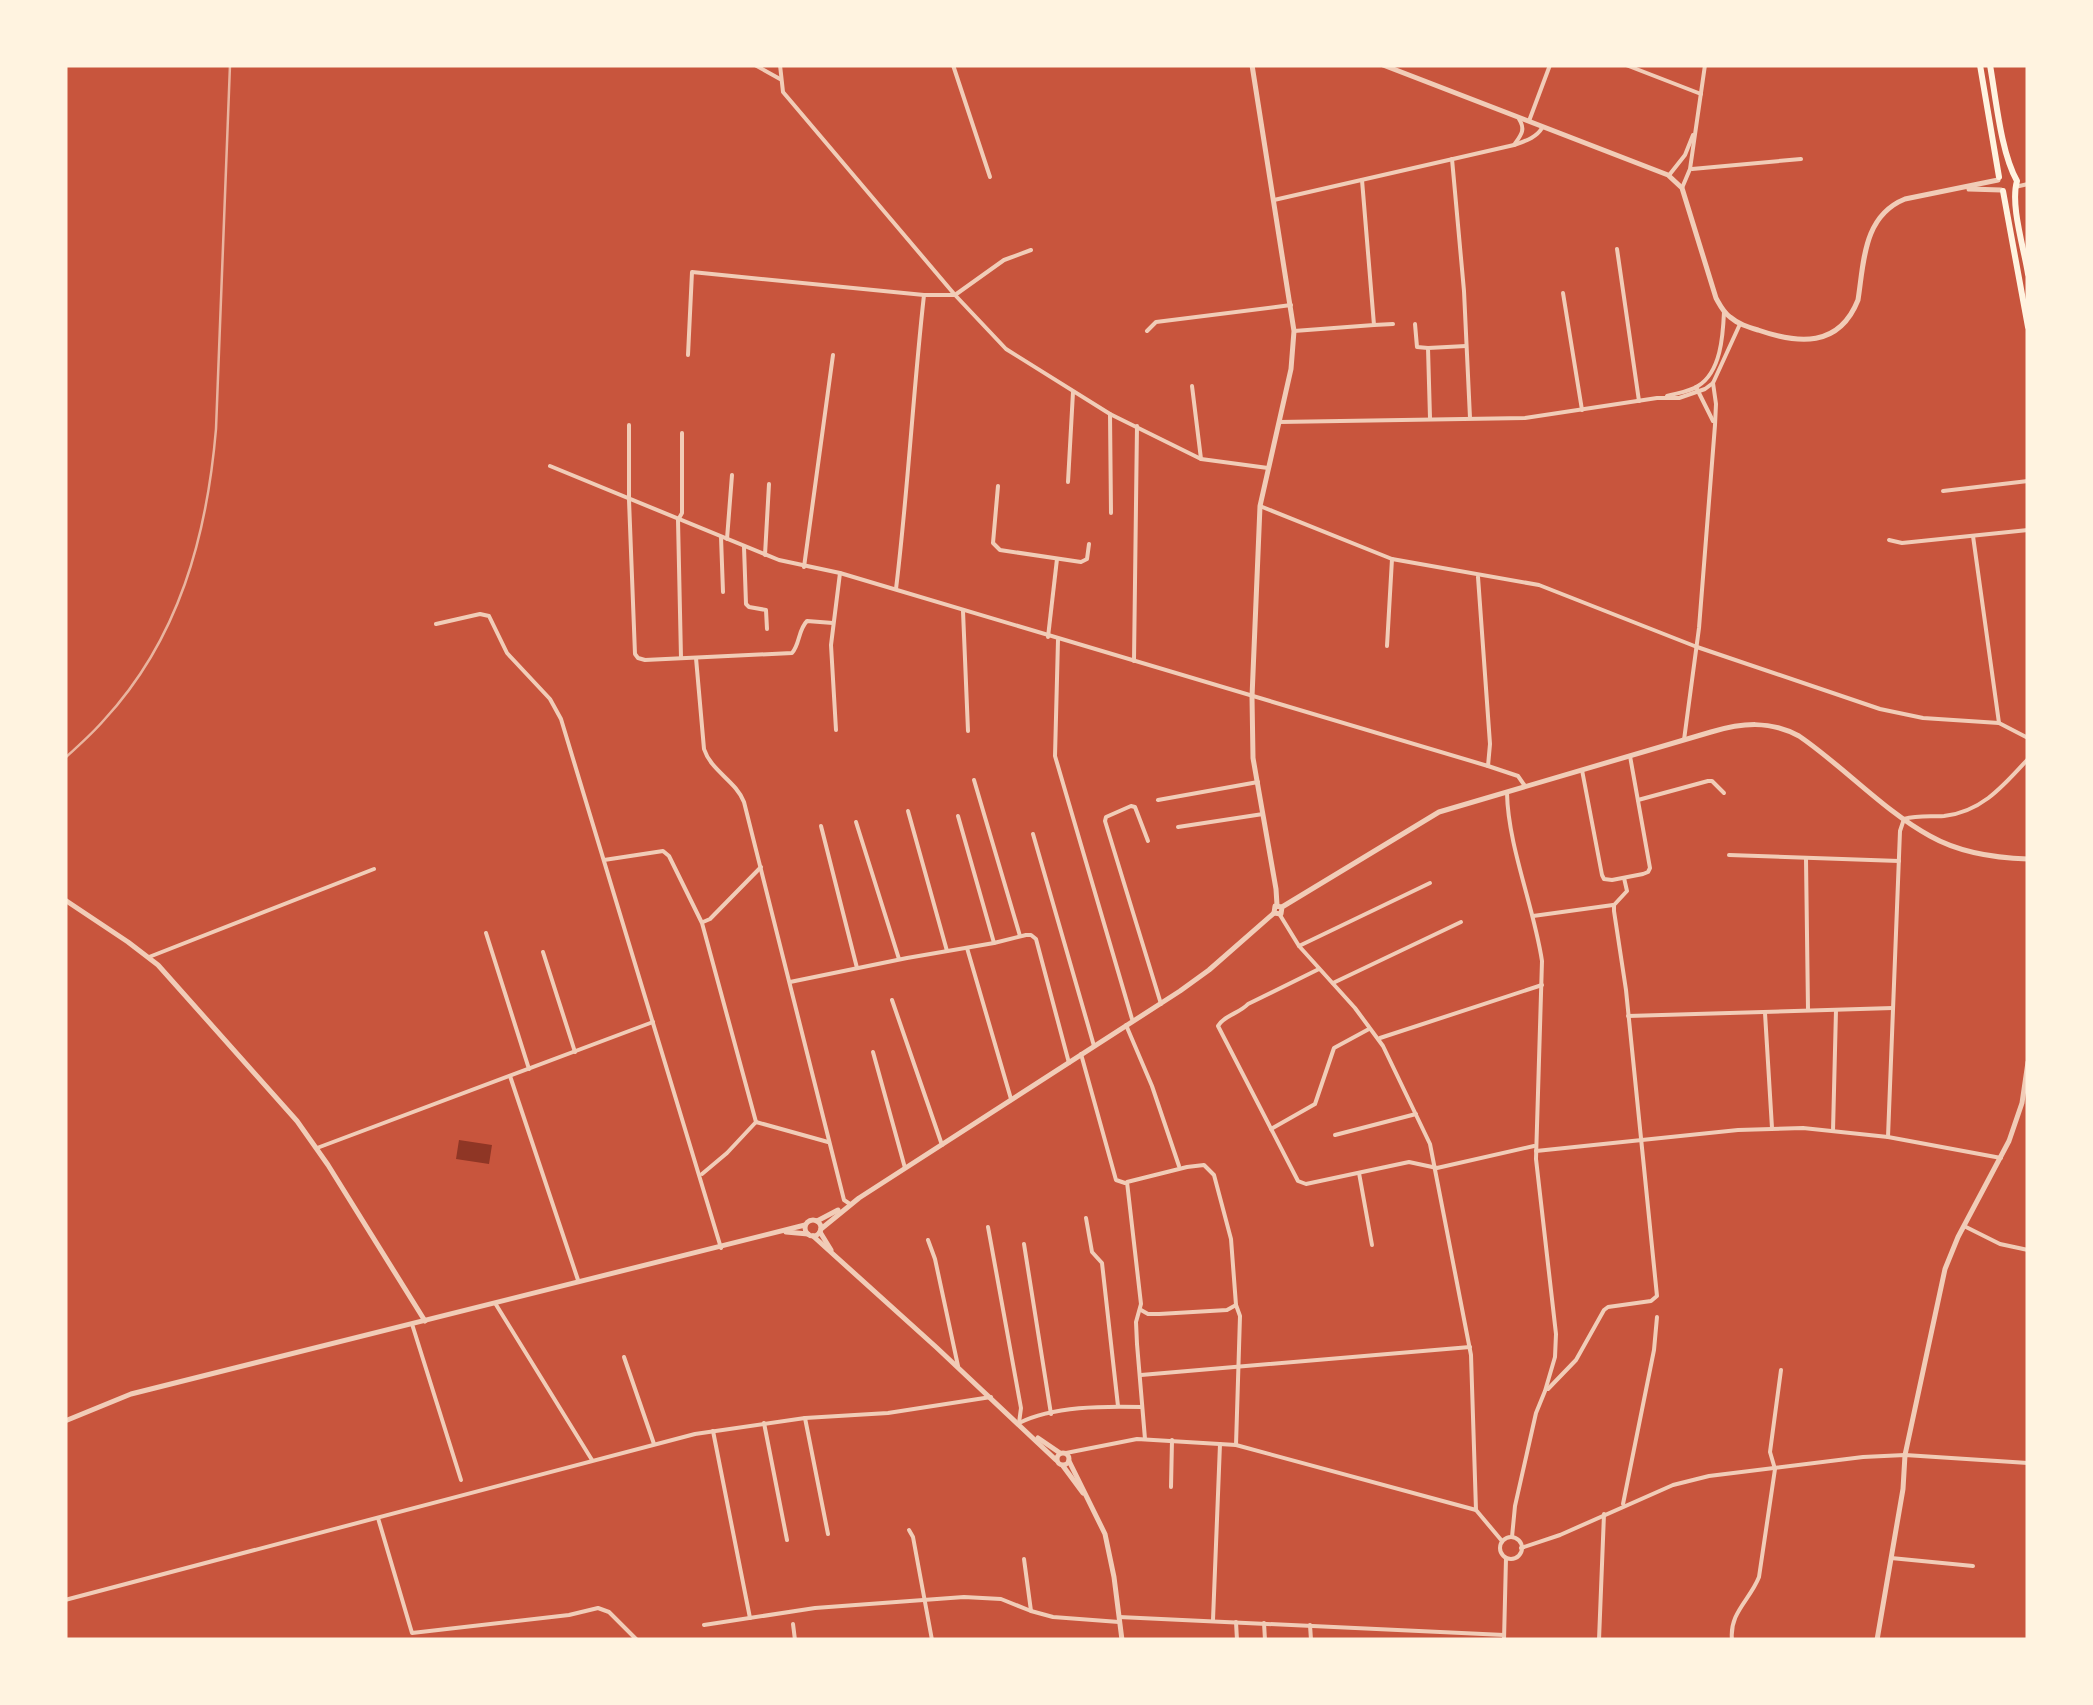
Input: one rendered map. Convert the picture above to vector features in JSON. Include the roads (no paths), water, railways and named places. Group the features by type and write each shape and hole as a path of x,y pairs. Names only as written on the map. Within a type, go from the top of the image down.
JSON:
{"main road":[{"path":"1980,65 2028,327"},
{"path":"1990,65 2028,274"},
{"path":"1998,179 2005,173 2014,182"},
{"path":"2002,190 2009,192 2014,182"}],"street":[{"path":"755,65 780,79"},
{"path":"780,65 783,92 955,295 1006,349 1110,414 1201,458 1268,468"},
{"path":"953,65 990,177"},
{"path":"1383,65 1668,176 1682,188 1716,298 1724,312 1740,324 1797,341 1831,333 1854,310 1868,238 1880,215 1893,204 1998,179"},
{"path":"1528,121 1550,65"},
{"path":"1626,65 1701,94"},
{"path":"1682,188 1690,169 1705,65"},
{"path":"1253,67 1294,330 1291,369 1260,506 1252,697 1253,758 1279,906"},
{"path":"1514,145 1523,132 1518,117"},
{"path":"1274,200 1514,145 1543,127"},
{"path":"1668,176 1696,131"},
{"path":"1452,158 1470,419"},
{"path":"1690,169 1802,159"},
{"path":"1362,179 1374,325"},
{"path":"2014,182 2028,182"},
{"path":"1960,189 2002,190"},
{"path":"1617,249 1638,401"},
{"path":"688,355 692,272 955,295 1004,260 1031,250"},
{"path":"1563,293 1582,410"},
{"path":"896,590 924,295"},
{"path":"1147,331 1156,322 1291,306"},
{"path":"1278,422 1525,418 1679,398 1698,388 1710,374 1719,352 1724,312"},
{"path":"1294,330 1393,324"},
{"path":"1415,324 1417,347 1466,346"},
{"path":"1706,390 1713,383 1740,324"},
{"path":"1428,348 1430,418"},
{"path":"804,567 833,355"},
{"path":"1684,740 1698,647 1715,426 1713,383"},
{"path":"1192,386 1201,458"},
{"path":"1698,388 1715,394"},
{"path":"1698,388 1715,426"},
{"path":"1068,482 1072,392"},
{"path":"1110,414 1111,514"},
{"path":"629,425 638,658 792,653 807,621 833,622"},
{"path":"1134,661 1137,426"},
{"path":"681,658 678,520 682,512 682,434"},
{"path":"550,466 765,555 896,590 1488,766 1518,776 1525,786"},
{"path":"723,592 724,538 732,475"},
{"path":"1943,491 2028,481"},
{"path":"765,555 769,484"},
{"path":"998,486 993,542 996,546 1006,551 1085,562 1089,544"},
{"path":"1260,506 1392,559 1539,584 1698,647 1880,709 1923,718 1999,723 2028,738"},
{"path":"1889,540 1902,543 2028,530"},
{"path":"1973,536 1999,723"},
{"path":"744,547 746,604 766,610 766,629"},
{"path":"1048,637 1058,559"},
{"path":"1387,646 1392,559"},
{"path":"836,730 831,645 840,574"},
{"path":"1478,575 1490,744 1488,766"},
{"path":"963,611 968,732"},
{"path":"436,624 480,614 489,616 508,653 550,699 561,719 721,1248"},
{"path":"1058,640 1055,756 1130,1023 1180,1168"},
{"path":"696,658 705,754 741,794 828,1142 848,1205"},
{"path":"1476,1510 1470,1347 1430,1144 1371,1028 1299,946 1273,907 1439,812 1748,724 1779,727 1815,747 1928,836 1958,849 2028,860"},
{"path":"1582,770 1604,879 1643,874 1650,870 1630,756"},
{"path":"1904,819 1945,816 1970,809 1997,793 2028,759"},
{"path":"974,780 1020,936"},
{"path":"1638,800 1708,781 1724,793"},
{"path":"1158,800 1258,782"},
{"path":"1507,791 1509,819 1540,948 1535,1149 1556,1334 1512,1537"},
{"path":"1148,841 1135,807 1106,817 1161,1004"},
{"path":"908,811 947,951"},
{"path":"1178,827 1263,814"},
{"path":"958,816 994,942"},
{"path":"1888,1136 1900,832 1904,819"},
{"path":"856,822 899,960"},
{"path":"821,826 857,968"},
{"path":"1032,834 1094,1046"},
{"path":"604,860 663,851 667,854 702,923 756,1122"},
{"path":"1729,856 1899,861"},
{"path":"1806,860 1808,1012"},
{"path":"702,923 761,867"},
{"path":"149,957 374,869"},
{"path":"1533,916 1614,905 1626,891 1624,878"},
{"path":"1299,946 1430,883"},
{"path":"65,900 149,957 297,1121 318,1148 425,1321"},
{"path":"1545,1391 1576,1360 1604,1310 1651,1301 1657,1296 1614,905"},
{"path":"65,1420 131,1394 806,1226 809,1221 848,1205 1161,1004 1277,914"},
{"path":"1333,983 1461,922"},
{"path":"486,933 529,1069"},
{"path":"790,982 1031,935 1036,939 1069,1062"},
{"path":"967,948 1010,1099"},
{"path":"543,952 574,1052"},
{"path":"1319,969 1218,1023 1301,1183 1410,1162 1437,1168 1535,1149 1772,1128 1888,1136 2001,1158"},
{"path":"1378,1039 1542,985"},
{"path":"892,1000 942,1144"},
{"path":"1628,1016 1894,1008"},
{"path":"1833,1131 1836,1010"},
{"path":"1764,1013 1772,1128"},
{"path":"318,1148 653,1022"},
{"path":"1270,1129 1314,1104 1334,1048 1371,1028"},
{"path":"873,1052 905,1168"},
{"path":"1081,1054 1116,1180 1127,1182 1204,1166 1214,1175 1231,1239 1240,1316 1236,1445"},
{"path":"1877,1640 1903,1489 1905,1454 1945,1269 2025,1104 2028,1062"},
{"path":"510,1076 579,1283"},
{"path":"1335,1134 1416,1114"},
{"path":"756,1122 828,1142"},
{"path":"701,1175 756,1122"},
{"path":"1359,1172 1372,1245"},
{"path":"1127,1182 1141,1310 1136,1322 1145,1439"},
{"path":"783,1232 810,1235 848,1205"},
{"path":"1086,1218 1092,1252 1102,1263 1118,1406"},
{"path":"816,1221 833,1252"},
{"path":"806,1226 810,1235 1056,1460 1085,1448 1145,1439 1236,1445 1476,1510 1502,1542"},
{"path":"1964,1226 2000,1244 2028,1250"},
{"path":"988,1227 1021,1408 1019,1423"},
{"path":"928,1240 958,1367"},
{"path":"1024,1244 1051,1414"},
{"path":"496,1304 592,1460"},
{"path":"1141,1310 1159,1314 1227,1310 1236,1305"},
{"path":"1623,1506 1657,1317"},
{"path":"412,1324 461,1480"},
{"path":"1140,1375 1470,1347"},
{"path":"624,1357 654,1444"},
{"path":"1732,1640 1734,1617 1760,1577 1775,1469 1770,1452 1781,1370"},
{"path":"65,1600 713,1430 805,1418 888,1413 991,1397"},
{"path":"1019,1423 1051,1414 1142,1407"},
{"path":"805,1418 828,1534"},
{"path":"764,1424 787,1540"},
{"path":"713,1430 750,1618"},
{"path":"1031,1434 1065,1458 1105,1534 1122,1640"},
{"path":"1171,1487 1172,1440"},
{"path":"1213,1620 1220,1444"},
{"path":"1506,1558 1688,1481 1905,1454 2028,1463"},
{"path":"1599,1640 1604,1514"},
{"path":"378,1518 412,1633 569,1615 598,1608 610,1612 637,1640"},
{"path":"909,1530 932,1640"},
{"path":"704,1625 815,1608 1001,1598 1054,1618 1108,1623 1213,1620 1504,1637 1506,1558 1500,1550 1502,1542 1512,1537"},
{"path":"1512,1537 1522,1548"},
{"path":"1891,1558 1974,1566"},
{"path":"1024,1559 1031,1612"},
{"path":"1236,1622 1237,1640"},
{"path":"1264,1623 1265,1640"},
{"path":"793,1624 795,1640"},
{"path":"1310,1625 1311,1640"},
{"path":"1436,1631 1436,1640"}],"railway":[{"path":"65,758 104,720 152,655 170,621 196,547 216,429 230,65"}]}
